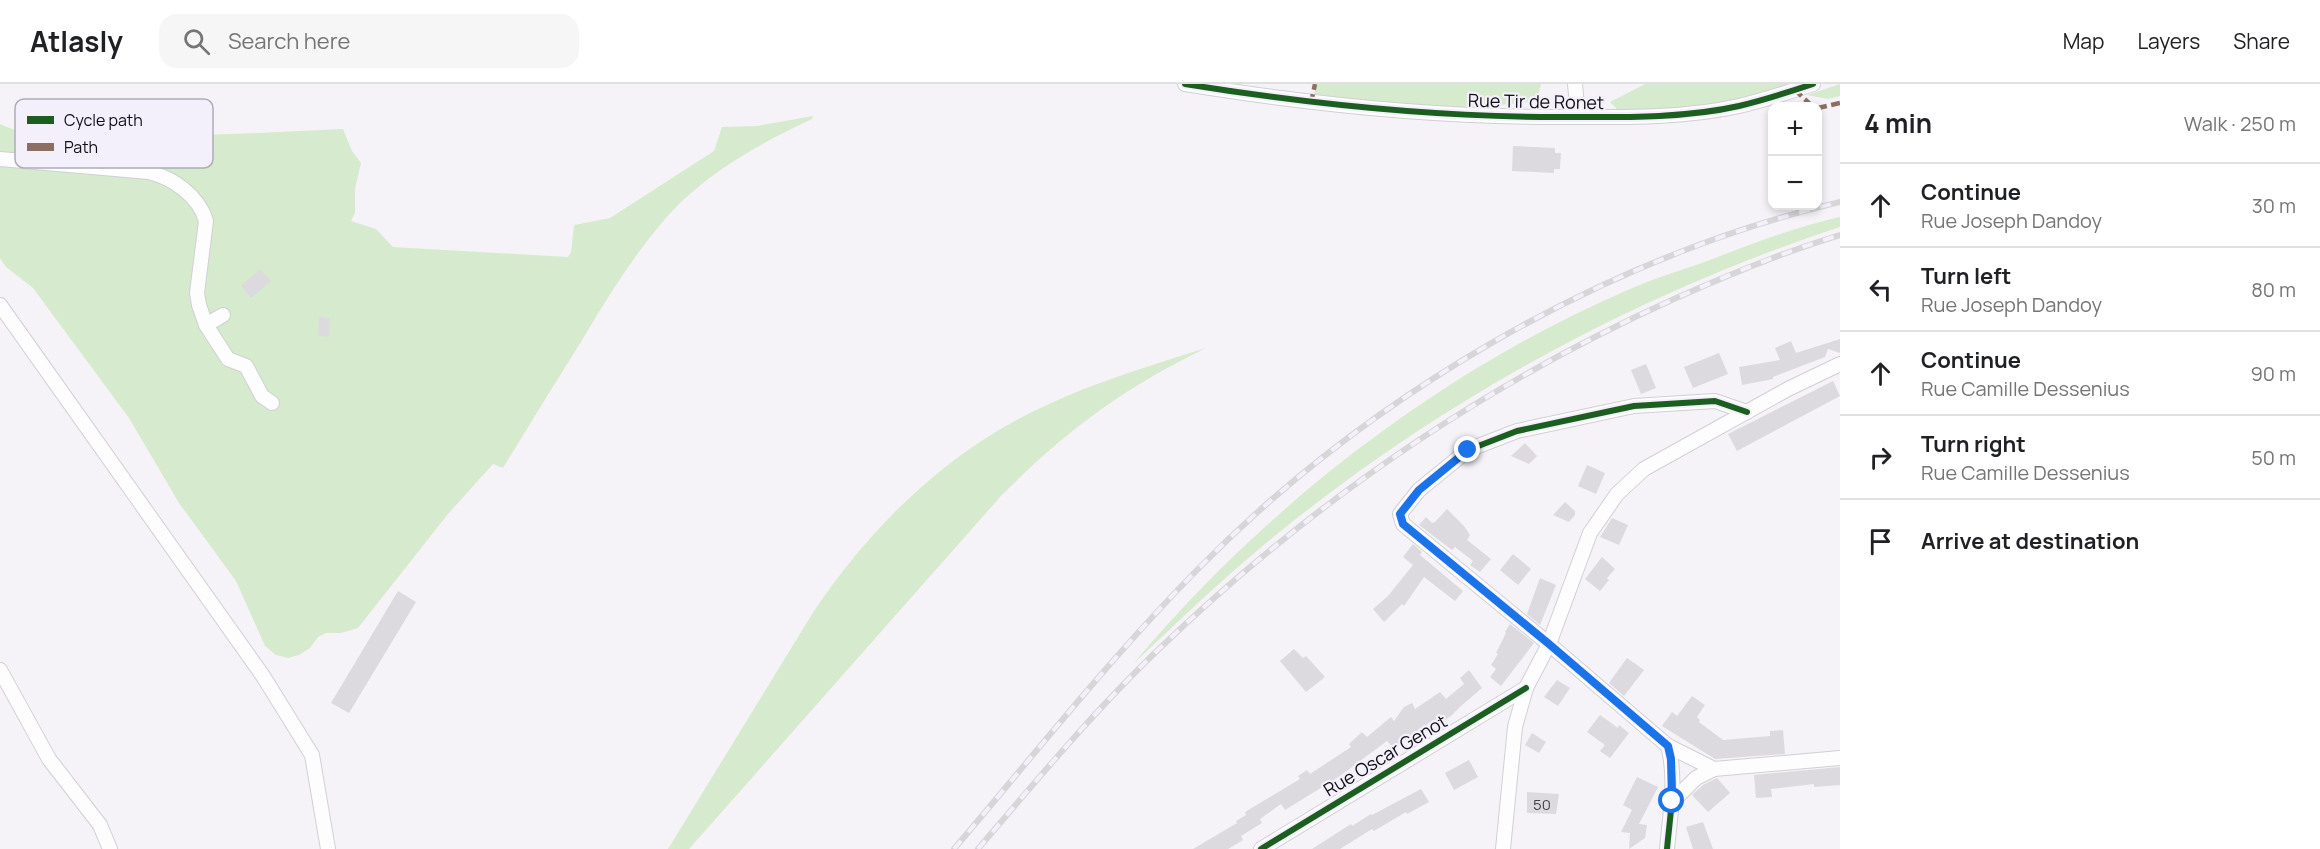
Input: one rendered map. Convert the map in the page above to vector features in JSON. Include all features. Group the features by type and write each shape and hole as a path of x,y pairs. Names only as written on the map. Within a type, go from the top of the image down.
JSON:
{"street":[{"name":"Rue Tir de Ronet","path":"1185,84 1311,103 1504,117 1578,117 1706,111 1738,106 1813,84"},
{"path":"1575,84 1578,117"},
{"path":"0,159 15,160"},
{"path":"103,168 160,175 187,192 204,211 206,221 197,293 206,325 228,359 246,366 262,396 272,403"},
{"path":"0,305 263,676 312,755 328,849"},
{"path":"206,325 223,315"},
{"path":"1503,849 1515,727 1526,688 1549,644 1590,533 1617,494 1644,469 1840,364"},
{"path":"1713,769 1668,746 1403,524 1400,514 1419,490 1468,450 1517,431 1634,406 1715,401 1747,412"},
{"path":"0,670 49,759 100,825 111,849"},
{"name":"Rue Oscar Genot","path":"1261,849 1526,688"},
{"path":"1667,849 1672,801 1671,759 1668,746"},
{"path":"1672,801 1696,778 1713,769 1840,758"}],"green space":[{"path":"1317,84 1541,84 1537,101 1424,113 1311,103"},
{"path":"1645,84 1813,84 1738,106 1624,116 1610,102"},
{"path":"1840,84 1840,96 1828,99 1807,95"},
{"path":"813,116 812,119 777,136 725,167 679,204 652,235 616,285 503,468 493,464 448,514 358,628 341,633 326,633 318,637 310,648 299,655 288,658 276,655 265,646 236,581 179,503 129,418 33,288 6,267 0,258 0,124 15,129 15,168 213,168 213,135 343,129 352,151 361,163 355,189 355,213 351,221 376,229 393,247 568,257 571,252 574,225 610,218 714,151 722,127 757,126"},
{"path":"1840,217 1840,227 1686,286 1611,321 1466,400 1397,445 1330,493 1265,544 1134,663 1186,604 1303,494 1366,444 1432,397 1500,354 1570,317 1642,284 1789,231"},
{"path":"1206,348 1122,395 1048,451 1001,496 689,849 668,849 814,611 861,549 916,492 978,443 1047,405 1105,381"}],"building":[{"path":"1513,146 1555,148 1555,153 1561,153 1560,169 1554,169 1554,173 1512,171"},
{"path":"260,269 271,281 251,298 241,286"},
{"path":"319,317 330,318 329,337 318,336"},
{"path":"1840,339 1840,353 1828,349 1825,357 1773,377 1773,379 1742,385 1739,367 1780,360 1775,348 1791,341 1796,353"},
{"path":"1719,353 1728,374 1693,388 1684,367"},
{"path":"1646,364 1656,388 1641,394 1631,370"},
{"path":"1833,381 1840,396 1737,451 1728,434"},
{"path":"1525,443 1537,456 1529,464 1511,456"},
{"path":"1587,465 1605,473 1596,494 1578,486"},
{"path":"1565,502 1575,511 1575,515 1569,522 1553,515"},
{"path":"1447,509 1470,535 1467,540 1491,559 1480,572 1470,565 1473,561 1455,547 1452,550 1419,525 1426,517 1432,523 1435,522"},
{"path":"1612,518 1628,525 1619,545 1600,537"},
{"path":"1413,544 1422,552 1420,555 1463,591 1455,601 1424,577 1404,606 1402,604 1384,622 1373,609 1388,596 1413,565 1403,557"},
{"path":"1513,554 1531,569 1518,585 1500,570"},
{"path":"1602,557 1615,569 1600,591 1585,579"},
{"path":"1540,578 1556,585 1540,625 1527,614"},
{"path":"398,591 416,602 349,713 331,703"},
{"path":"1510,624 1534,643 1501,686 1490,677 1496,669 1491,665"},
{"path":"1294,649 1303,658 1306,656 1325,677 1306,692 1280,661"},
{"path":"1627,658 1644,670 1624,696 1609,683"},
{"path":"1469,670 1482,688 1437,726 1433,720 1394,749 1387,741 1337,778 1285,810 1281,804 1260,819 1262,823 1241,836 1243,840 1228,849 1193,849 1237,823 1236,821 1246,815 1245,812 1300,779 1298,776 1307,770 1310,774 1351,747 1349,744 1362,732 1367,737 1391,717 1394,721 1404,707 1412,703 1415,709 1440,692 1446,699 1464,684 1460,678"},
{"path":"1557,680 1570,688 1558,706 1544,697"},
{"path":"1692,696 1705,705 1697,717 1699,722 1723,740 1770,736 1770,731 1783,730 1785,754 1715,759 1662,726 1672,712 1677,716"},
{"path":"1600,715 1629,733 1610,758 1600,751 1605,745 1587,732"},
{"path":"1532,733 1546,742 1539,753 1525,745"},
{"path":"1469,760 1478,777 1454,790 1445,773"},
{"path":"1840,767 1840,785 1814,787 1814,784 1771,789 1772,797 1756,798 1754,775"},
{"path":"1637,777 1658,787 1639,824 1647,825 1645,838 1629,849 1630,833 1621,832 1632,810 1623,805"},
{"path":"1717,778 1730,793 1708,812 1692,795 1703,785"},
{"path":"1421,789 1429,802 1407,814 1406,812 1374,831 1372,829 1340,849 1312,849 1351,824 1352,826"},
{"path":"1527,792 1559,794 1556,814 1527,813"},
{"path":"1703,822 1713,849 1693,849 1686,827"}],"railway":[{"path":"954,849 1073,707 1166,602 1265,506 1337,447 1413,392 1494,342 1578,297 1664,259 1751,227 1840,202"},
{"path":"978,849 1088,722 1159,649 1276,545 1338,497 1467,409 1603,333 1735,273 1840,235"}],"marked path":[{"path":"1311,103 1315,84"},
{"path":"1795,90 1808,102"},
{"path":"1822,107 1840,103"}],"cycle path":[{"path":"1185,84 1277,98 1417,112 1602,117 1672,115 1717,110 1758,101 1813,84"},
{"path":"1667,849 1672,784 1668,746 1403,524 1400,514 1419,490 1468,450 1517,431 1634,406 1715,401 1747,412"},
{"path":"1261,849 1526,688"}],"route":[{"path":"1468,450 1419,490 1400,514 1403,524 1668,746 1671,759 1672,801"}]}
